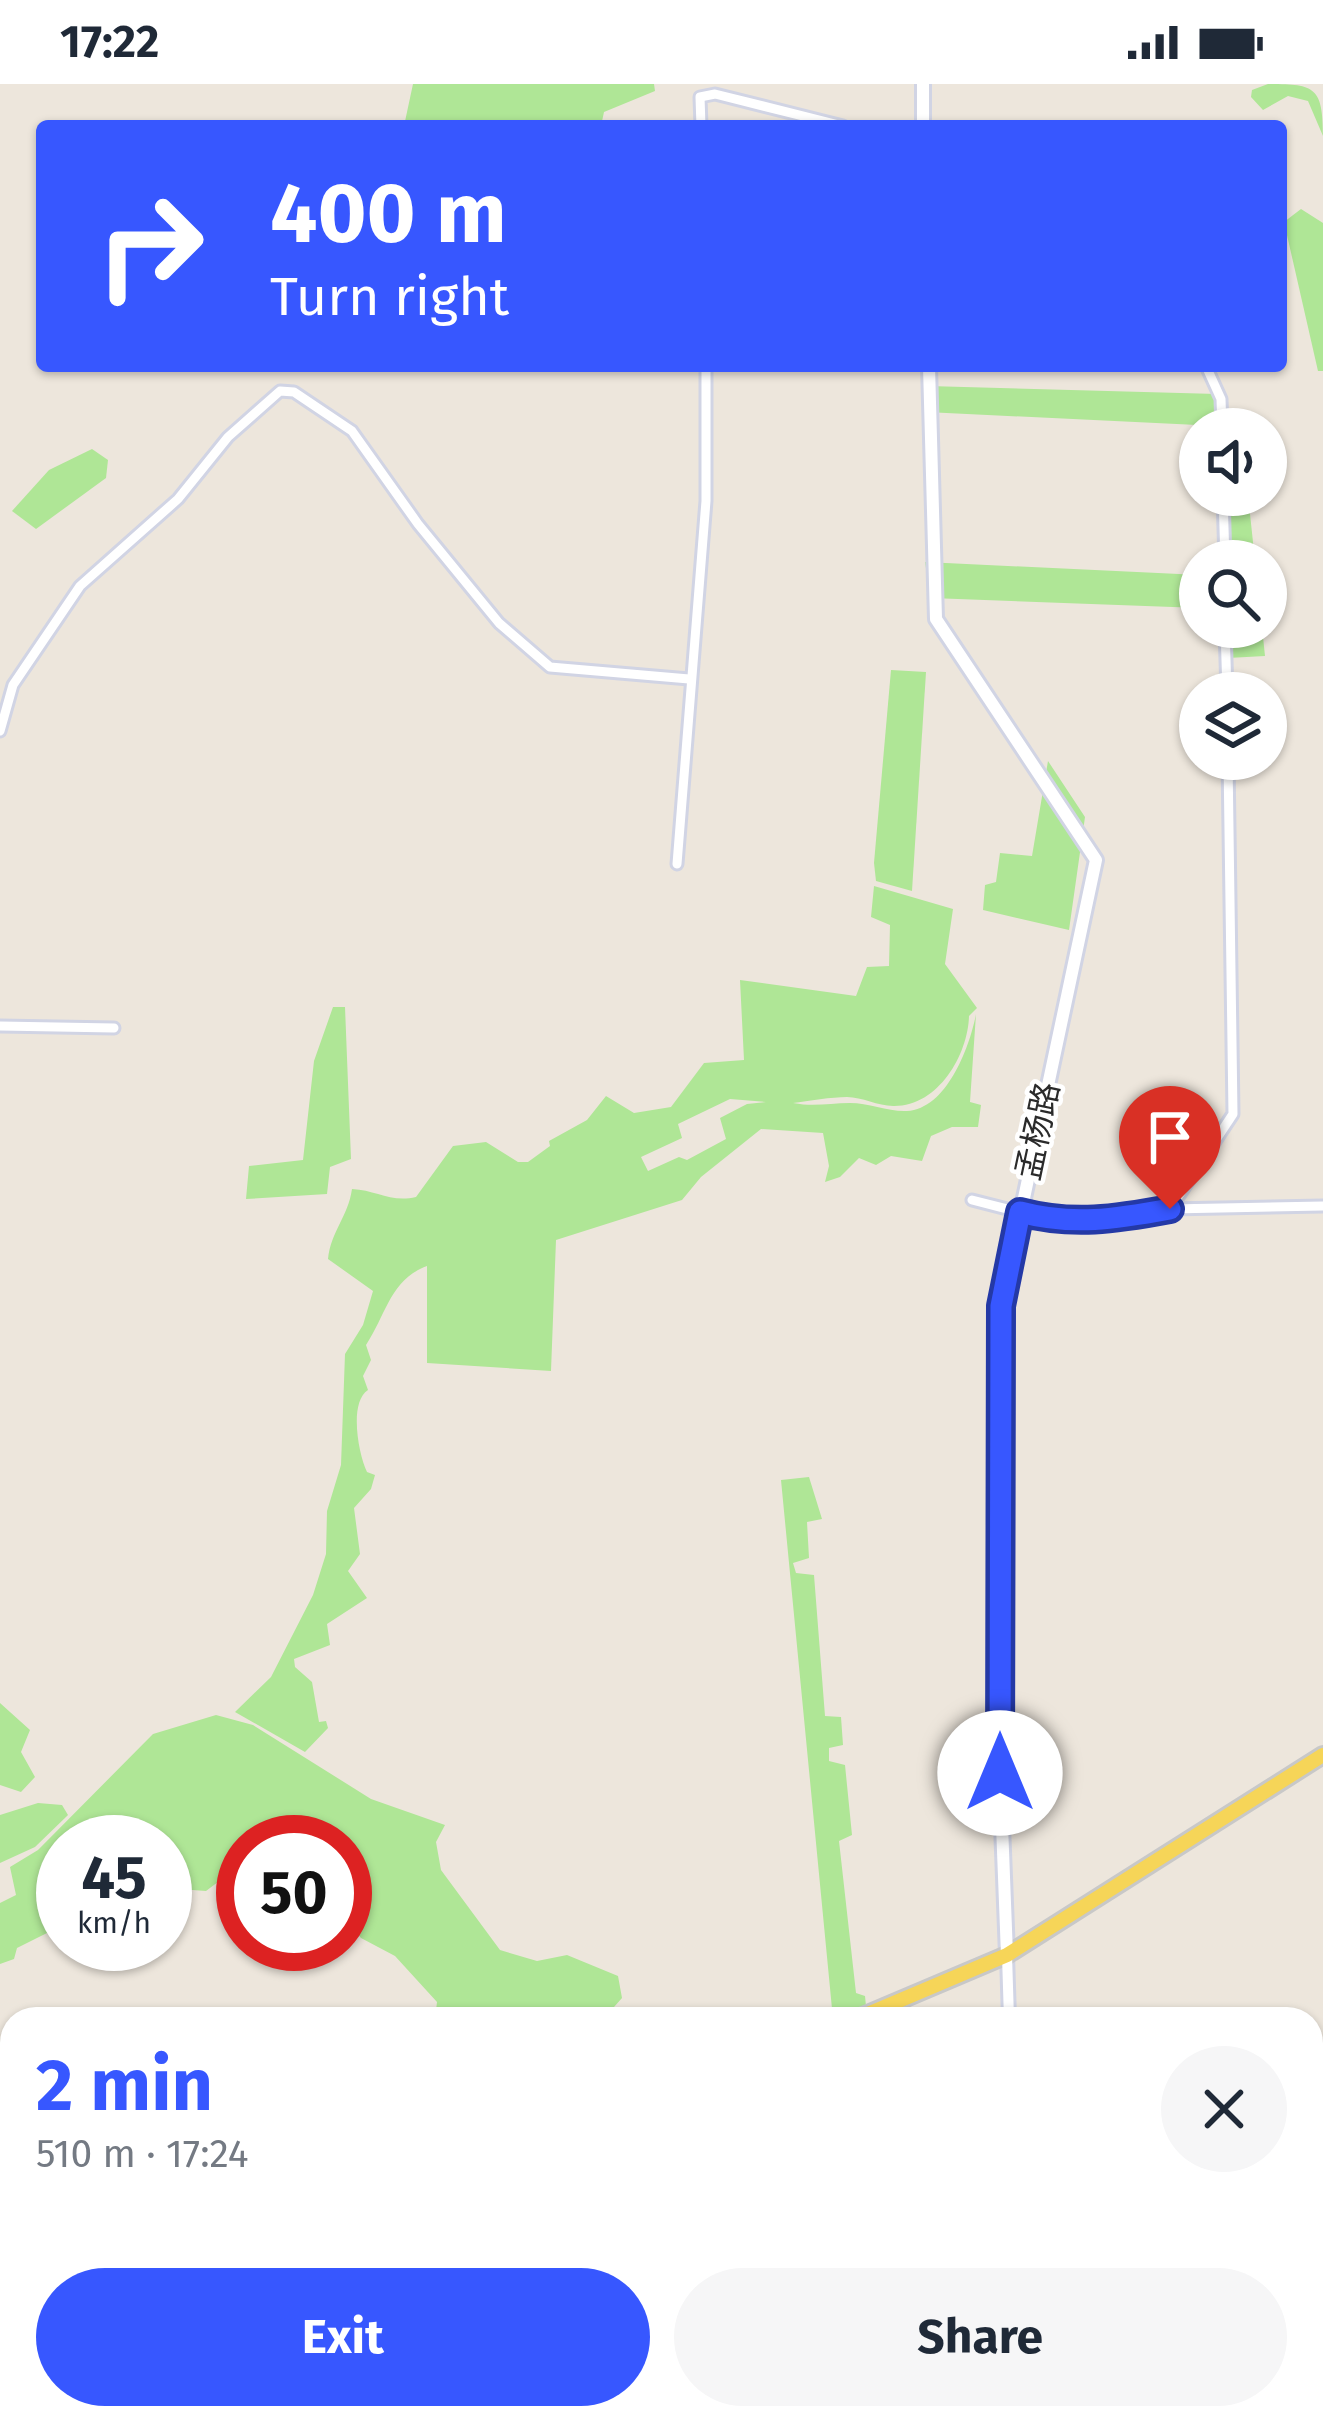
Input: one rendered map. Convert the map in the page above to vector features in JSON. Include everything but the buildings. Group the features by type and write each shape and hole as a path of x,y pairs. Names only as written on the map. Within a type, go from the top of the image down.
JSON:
{"main road":[{"path":"922,120 923,84"},
{"name":"孟杨路","path":"929,372 935,619 1096,860 1001,1306 1000,1773 1007,1955"},
{"path":"884,2007 1007,1955 1323,1755"}],"street":[{"path":"702,120 705,94 817,120"},
{"path":"677,864 706,501 706,372"},
{"path":"1209,372 1221,408"},
{"path":"0,731 13,685 80,586 178,499 228,437 280,391 294,392 352,430 484,606 550,667 689,679"},
{"path":"1170,1209 1233,1114 1228,780"},
{"path":"0,1026 114,1028"},
{"path":"971,1200 1058,1222 1092,1223 1170,1209 1323,1206"},
{"name":"孟杨路","path":"1007,1955 1009,2007"}],"green space":[{"path":"413,84 654,84 655,91 604,112 602,120 405,120"},
{"path":"1268,84 1296,85 1313,92 1321,107 1323,136 1308,101 1288,96 1263,110 1251,97 1252,90"},
{"path":"1301,209 1323,223 1323,371 1318,371 1287,220"},
{"path":"928,386 1217,394 1217,408 1179,408 1179,424 926,412"},
{"path":"92,449 108,460 106,478 36,529 12,511 49,470"},
{"path":"1224,516 1250,516 1253,540 1225,540"},
{"path":"925,562 1179,574 1179,607 931,598"},
{"path":"1228,648 1264,648 1265,656 1228,658"},
{"path":"891,670 926,672 912,891 876,881 874,863"},
{"path":"1048,761 1085,817 1069,930 983,910 985,885 996,882 1000,853 1032,856"},
{"path":"874,886 953,909 945,964 977,1008 969,1016 963,1047 937,1088 909,1104 887,1106 847,1097 793,1103 857,1103 900,1111 921,1108 934,1100 954,1074 976,1014 970,1102 981,1105 978,1127 952,1127 931,1136 922,1161 891,1156 876,1165 859,1158 840,1177 825,1182 829,1166 823,1133 761,1129 701,1177 682,1200 556,1240 551,1371 427,1363 427,1266 415,1272 391,1299 366,1345 371,1360 363,1376 368,1390 359,1405 358,1441 367,1472 375,1475 371,1489 354,1508 360,1554 348,1571 367,1598 327,1624 330,1645 294,1659 295,1667 312,1682 319,1722 326,1721 328,1728 305,1752 235,1712 271,1677 313,1595 326,1554 327,1511 341,1465 345,1354 363,1325 373,1291 328,1259 352,1189 416,1197 453,1146 486,1142 518,1162 528,1162 550,1146 549,1141 587,1120 606,1096 634,1113 671,1107 704,1063 744,1060 740,980 856,996 867,967 889,966 890,925 871,917","holes":["730,1099 766,1102 747,1104 720,1118 726,1139 687,1160 679,1157 648,1171 641,1157 682,1138 678,1124"]},
{"path":"333,1007 345,1007 351,1159 330,1167 327,1194 246,1199 249,1166 303,1160 314,1061"},
{"path":"809,1477 822,1519 807,1522 809,1558 793,1563 796,1573 814,1575 825,1716 841,1717 843,1745 829,1748 829,1761 845,1765 852,1835 839,1841 856,1993 865,1996 863,2007 832,2007 781,1480"},
{"path":"0,1703 30,1730 21,1752 35,1777 21,1792 0,1785"},
{"path":"216,1715 253,1725 371,1799 445,1825 436,1842 441,1870 500,1950 537,1961 567,1955 618,1976 622,1998 614,2007 436,2007 437,2002 395,1956 372,1944 372,1815 216,1815 216,1883 206,1891 192,1890 192,1815 73,1815 153,1734"},
{"path":"38,1803 62,1805 68,1815 36,1815 36,1846 0,1863 0,1815"},
{"path":"36,1851 36,1938 17,1948 14,1959 0,1964 0,1903 16,1895 10,1867"}],"route":[{"path":"1000,1773 1001,1306 1020,1212 1058,1222 1092,1223 1170,1209"}]}
